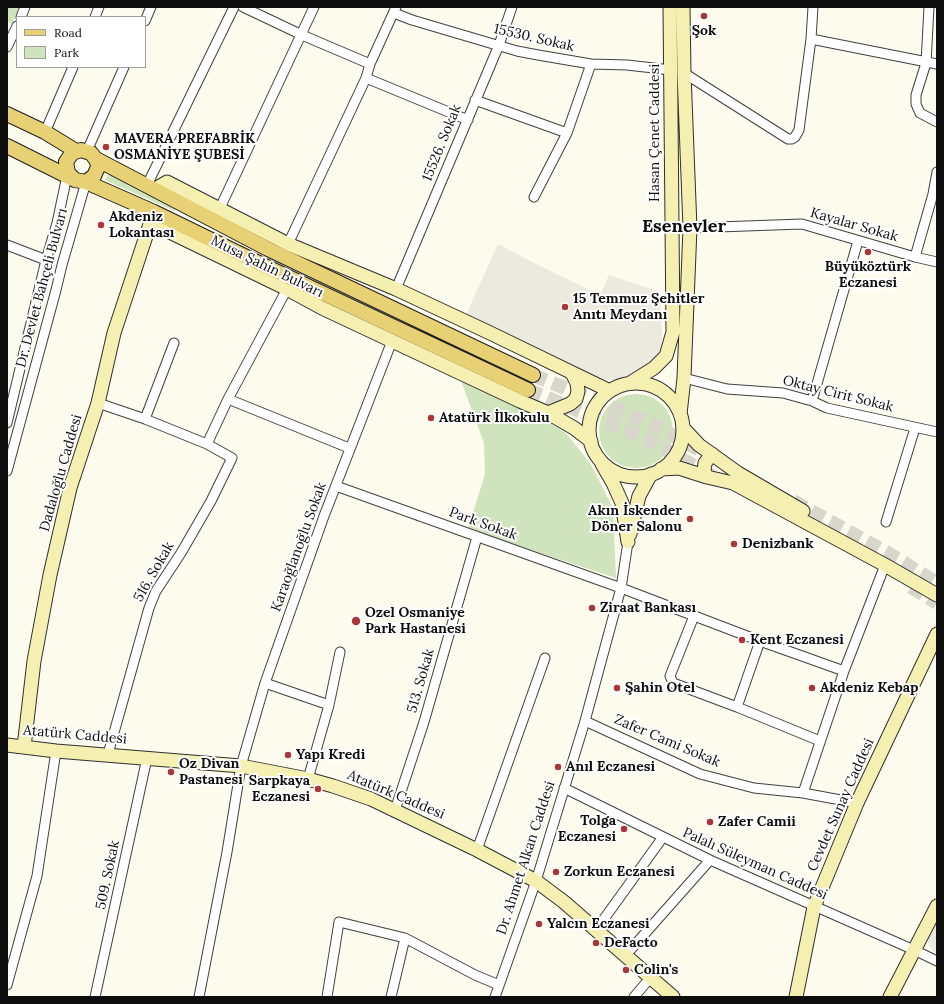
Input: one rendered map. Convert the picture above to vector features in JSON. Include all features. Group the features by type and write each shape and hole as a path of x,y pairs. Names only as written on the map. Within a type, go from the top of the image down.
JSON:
{"main road":[{"name":"Musa Şahin Bulvarı","path":"7,114 45,132 268,249 533,375"},
{"name":"Musa Şahin Bulvarı","path":"7,146 152,218 258,263 528,390"},
{"path":"86,154 98,167 97,172 94,176 76,179 68,173 66,168 68,158 86,154"}],"street":[{"path":"94,16 99,7"},
{"path":"146,19 151,7"},
{"path":"151,187 234,7"},
{"path":"243,7 302,35 370,64"},
{"path":"220,208 314,7"},
{"name":"15526. Sokak","path":"396,289 499,45 512,7"},
{"name":"Hasan Çenet Caddesi","path":"630,383 654,368 666,356 674,332 677,72 673,7"},
{"path":"677,72 788,139 795,137 799,130 811,38 813,7"},
{"path":"929,7 926,62 916,95 916,104 920,113 937,122"},
{"path":"288,244 366,78 370,64 395,10"},
{"name":"15530. Sokak","path":"395,10 412,20 517,51 591,64 627,65 677,72"},
{"path":"7,47 16,28"},
{"path":"811,38 937,64"},
{"path":"534,197 567,133 591,64"},
{"path":"45,132 73,68"},
{"path":"86,154 124,68"},
{"path":"677,72 690,228 684,378 680,414"},
{"path":"366,78 468,120"},
{"path":"475,100 567,133"},
{"path":"915,258 933,194 937,172"},
{"name":"Dr. Devlet Bahçeli Bulvarı","path":"7,423 46,260 57,223 76,179"},
{"name":"Dr. Devlet Bahçeli Bulvarı","path":"7,471 62,265 76,179"},
{"path":"151,187 166,182 220,208 288,244 396,289 610,391"},
{"path":"152,218 322,308 548,413 574,428 591,441"},
{"name":"Dadaloğlu Caddesi","path":"24,747 34,661 50,575 70,488 98,403 114,333 152,218"},
{"name":"Kayalar Sokak","path":"690,228 802,224 915,258 937,262"},
{"path":"812,401 858,241"},
{"path":"7,245 46,260"},
{"path":"98,403 145,419 207,444 228,399 287,289"},
{"name":"Karaoğlanoğlu Sokak","path":"199,997 227,852 241,766 265,682 296,592 349,448 392,341"},
{"path":"145,419 174,343"},
{"path":"548,413 570,404 576,399 578,390 577,383 572,374"},
{"name":"Oktay Cirit Sokak","path":"684,378 727,389 783,393 812,401 827,408 937,432"},
{"path":"640,383 650,385 667,394 674,402 680,414 683,428 682,441 678,451 672,460 656,472 639,496 628,542 622,503 613,483 594,450 591,441 590,421 598,403 610,391 621,385 640,383"},
{"path":"228,399 349,448"},
{"path":"683,428 699,445 738,473 937,588"},
{"path":"886,522 915,428"},
{"name":"516. Sokak","path":"108,754 149,608 156,591 181,553 211,500 232,458 207,444"},
{"path":"706,477 704,471 705,463 712,454"},
{"path":"600,459 616,472 626,475 636,476 679,468 706,477 733,483 885,565 937,596 937,606"},
{"name":"Park Sokak","path":"336,486 621,588 844,671"},
{"name":"513. Sokak","path":"395,810 424,722 477,536"},
{"name":"Dr. Ahmet Alkan Caddesi","path":"495,997 536,881 585,721 621,588 628,542"},
{"path":"803,793 844,671 885,565"},
{"path":"694,616 670,676 671,681 677,686 737,707 820,741"},
{"name":"Cevdet Sunay Caddesi","path":"796,997 814,907 857,803 937,634"},
{"path":"737,707 760,641"},
{"path":"308,779 329,705 340,652"},
{"path":"477,850 545,658"},
{"path":"265,682 329,705"},
{"name":"Zafer Cami Sokak","path":"585,721 700,774 754,788 803,793 857,803"},
{"name":"Atatürk Caddesi","path":"7,745 56,751 108,754 241,766 308,779 371,799 477,850 536,881 564,902 624,956 673,997"},
{"path":"7,985 11,954 36,876 56,751"},
{"name":"509. Sokak","path":"95,997 147,758"},
{"name":"Palalı Süleyman Caddesi","path":"564,788 710,860 937,961"},
{"path":"596,930 662,837"},
{"path":"624,956 710,860"},
{"path":"890,997 937,906"},
{"path":"327,997 339,922 405,938 499,985"},
{"path":"392,997 405,938"},
{"path":"634,997 650,978"}],"green space":[{"path":"7,7 19,7 12,24 7,21"},
{"path":"109,173 176,208 175,211 105,180"},
{"path":"460,378 512,402 565,432 590,463 613,508 616,578 468,529 485,474 484,443"},
{"path":"636,394 650,397 662,405 670,417 673,431 670,445 662,457 650,465 636,468 622,465 610,457 602,445 599,431 602,417 610,405 622,397"}],"shaded area":[{"name":"15 Temmuz Şehitler Anıtı Meydanı","path":"498,244 600,295 609,275 660,292 662,335 661,346 658,354 648,366 634,374 618,380 595,378 464,319"},
{"path":"937,910 937,954 933,952 927,938"}],"tunnel":[{"path":"533,375 652,424 705,453"},
{"path":"528,390 645,438 712,476"},
{"path":"793,501 886,552 937,583"},
{"path":"911,587 937,603"}],"place":[{"name":"Şok","path":"704,16"},
{"name":"MAVERA PREFABRİK OSMANİYE ŞUBESİ","path":"106,147"},
{"name":"Akdeniz Lokantası","path":"101,225"},
{"name":"Büyüköztürk Eczanesi","path":"868,252"},
{"name":"15 Temmuz Şehitler Anıtı Meydanı","path":"565,307"},
{"name":"Atatürk İlkokulu","path":"431,418"},
{"name":"Akın İskender Döner Salonu","path":"690,519"},
{"name":"Denizbank","path":"734,544"},
{"name":"Ziraat Bankası","path":"592,608"},
{"name":"Ozel Osmaniye Park Hastanesi","path":"356,621"},
{"name":"Kent Eczanesi","path":"742,640"},
{"name":"Şahin Otel","path":"617,688"},
{"name":"Akdeniz Kebap","path":"812,688"},
{"name":"Yapı Kredi","path":"288,755"},
{"name":"Anıl Eczanesi","path":"558,767"},
{"name":"Oz Divan Pastanesi","path":"171,772"},
{"name":"Sarpkaya Eczanesi","path":"318,789"},
{"name":"Zafer Camii","path":"710,822"},
{"name":"Tolga Eczanesi","path":"624,829"},
{"name":"Zorkun Eczanesi","path":"556,872"},
{"name":"Yalcın Eczanesi","path":"539,924"},
{"name":"DeFacto","path":"596,943"},
{"name":"Colin's","path":"626,970"}],"district":[{"name":"Esenevler","path":"684,227"}]}
